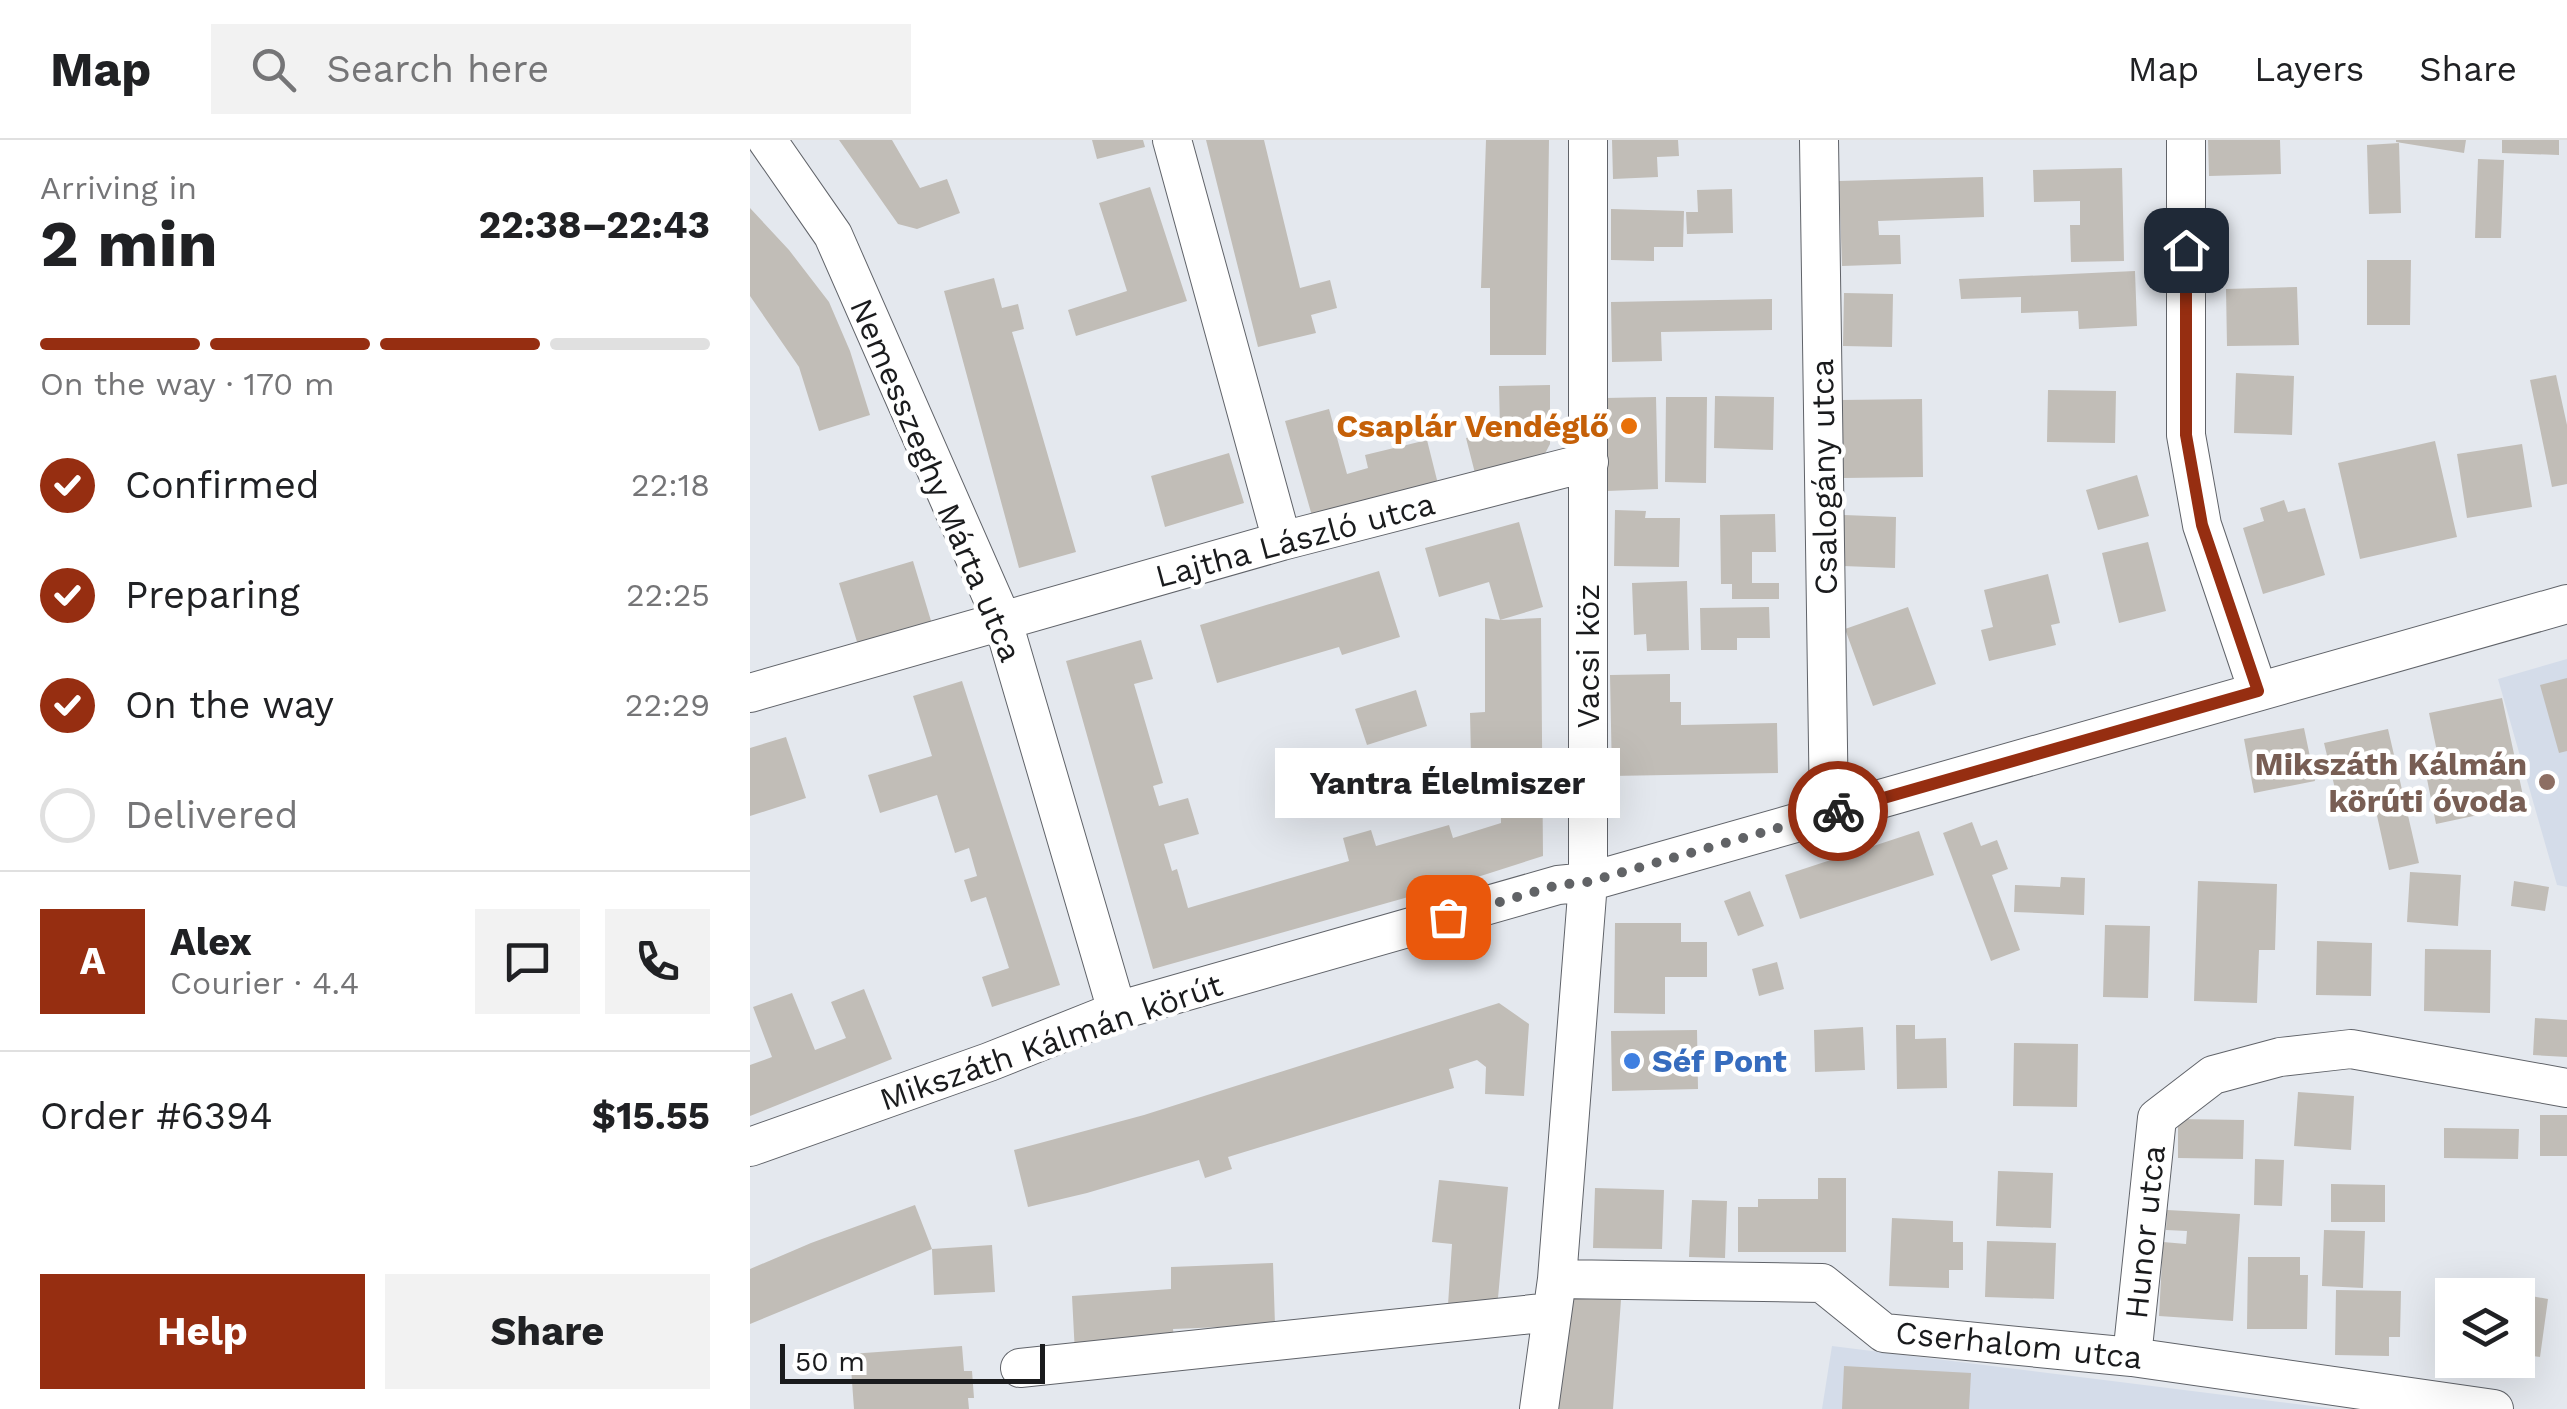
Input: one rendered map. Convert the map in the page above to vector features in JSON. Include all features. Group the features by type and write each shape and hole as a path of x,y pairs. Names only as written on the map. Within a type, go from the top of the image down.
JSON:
{"street":[{"name":"Nemesszeghy Márta utca","path":"767,140 833,236 1003,622 1117,1011"},
{"path":"1172,140 1282,541"},
{"name":"Vacsi köz","path":"1539,1409 1554,1296 1588,882 1588,140"},
{"name":"Csalogány utca","path":"1819,140 1829,814"},
{"path":"2186,140 2186,435 2202,525 2258,691"},
{"name":"Lajtha László utca","path":"750,693 1282,541 1589,462"},
{"name":"Mikszáth Kálmán körút","path":"750,1147 989,1062 1117,1011 1558,885 1588,882 2567,604"},
{"name":"Hunor utca","path":"2132,1357 2157,1118 2213,1075 2280,1056 2351,1049 2567,1088"},
{"name":"Cserhalom utca","path":"1020,1368 1554,1296 1822,1283 1884,1333 2132,1357 2494,1409"}],"shaded area":[{"name":"Mikszáth Kálmán körúti óvoda","path":"2567,659 2567,887 2557,885 2498,679"},
{"path":"1832,1346 2337,1409 1822,1409"}],"building":[{"path":"839,140 892,140 920,188 947,179 960,213 917,229 898,224"},
{"path":"1092,140 1143,140 1145,147 1097,159"},
{"path":"1206,140 1264,140 1300,288 1330,280 1337,308 1311,315 1316,333 1258,347"},
{"path":"1486,140 1549,140 1546,355 1490,355 1490,288 1481,288"},
{"path":"1612,140 1678,140 1679,156 1657,157 1658,177 1613,179"},
{"path":"2208,140 2280,140 2281,174 2209,176"},
{"path":"2396,140 2466,140 2464,153"},
{"path":"2502,140 2559,140 2559,155 2502,153"},
{"path":"2399,143 2401,213 2369,214 2367,145"},
{"path":"2478,159 2504,160 2501,238 2475,238"},
{"path":"2122,168 2124,261 2071,262 2070,225 2080,225 2080,201 2034,202 2033,170"},
{"path":"1983,177 1984,217 1878,221 1879,235 1900,235 1901,264 1842,266 1839,181"},
{"path":"1150,187 1187,301 1076,336 1068,310 1127,291 1099,203"},
{"path":"1732,189 1733,233 1687,234 1686,212 1698,212 1697,190"},
{"path":"750,208 829,302 850,351 870,415 819,431 799,367 750,296"},
{"path":"1611,209 1684,211 1683,247 1654,247 1654,261 1611,260"},
{"path":"2367,260 2411,260 2410,325 2367,325"},
{"path":"2135,271 2137,326 2079,329 2078,311 2021,313 2021,297 1961,299 1959,279"},
{"path":"994,278 1002,308 1018,304 1024,329 1012,332 1076,552 1019,568 944,291"},
{"path":"2297,287 2299,345 2227,346 2226,289"},
{"path":"1844,293 1893,294 1892,347 1843,346"},
{"path":"1772,299 1772,330 1661,332 1662,361 1612,362 1611,302"},
{"path":"2236,373 2294,376 2292,435 2234,433"},
{"path":"2556,375 2567,425 2567,484 2552,487 2530,380"},
{"path":"1550,385 1550,444 1539,465 1477,481 1466,438 1500,430 1499,386"},
{"path":"2048,390 2116,391 2115,443 2047,442"},
{"path":"1715,396 1774,397 1773,450 1714,448"},
{"path":"1656,397 1658,489 1607,491 1605,398"},
{"path":"1666,397 1707,397 1706,483 1665,482"},
{"path":"1922,399 1923,477 1843,478 1841,400"},
{"path":"1329,409 1347,474 1368,468 1365,455 1427,440 1439,488 1314,523 1285,421"},
{"path":"2435,441 2457,537 2360,559 2338,463"},
{"path":"2522,444 2532,507 2467,518 2457,454"},
{"path":"1229,453 1244,503 1165,527 1151,476"},
{"path":"2137,475 2149,516 2098,530 2086,490"},
{"path":"2284,500 2288,512 2305,508 2325,575 2263,594 2243,528 2264,521 2260,508"},
{"path":"1615,510 1646,511 1645,518 1680,518 1679,567 1614,566"},
{"path":"1775,514 1776,552 1752,552 1752,583 1779,583 1779,599 1732,599 1732,584 1721,584 1720,515"},
{"path":"1844,515 1896,517 1895,568 1843,566"},
{"path":"1519,522 1543,607 1500,620 1489,582 1439,597 1425,548"},
{"path":"2148,542 2166,611 2119,623 2102,553"},
{"path":"913,561 935,634 861,655 839,583"},
{"path":"1379,571 1400,637 1342,655 1339,647 1217,683 1200,625"},
{"path":"2048,574 2060,623 2051,625 2056,645 1989,661 1981,630 1993,627 1984,590"},
{"path":"1687,581 1689,650 1647,651 1646,634 1634,635 1632,583"},
{"path":"1769,607 1770,638 1737,638 1737,650 1701,650 1700,608"},
{"path":"1908,607 1936,684 1873,706 1845,629"},
{"path":"1485,618 1541,618 1543,856 1153,969 1066,661 1141,640 1153,679 1134,684 1163,783 1153,786 1159,806 1188,798 1199,834 1164,844 1172,871 1177,869 1188,908 1349,861 1343,838 1371,830 1376,846 1449,825 1453,838 1501,823 1500,757 1471,757 1470,713 1485,712"},
{"path":"1670,674 1670,702 1681,702 1681,725 1777,723 1778,773 1612,776 1610,675"},
{"path":"2567,678 2567,751 2559,753 2540,685"},
{"path":"962,681 1060,985 992,1007 982,977 1009,968 986,897 971,902 964,880 977,876 969,848 955,853 937,795 880,813 868,775 932,756 913,696"},
{"path":"1416,690 1427,726 1367,745 1355,709"},
{"path":"2502,698 2525,805 2436,824 2425,769 2440,766 2429,713"},
{"path":"2304,728 2315,781 2254,793 2244,739"},
{"path":"2388,729 2419,863 2389,870 2372,793 2338,801 2324,743"},
{"path":"786,737 806,798 750,816 750,748"},
{"path":"1972,822 1981,846 1997,840 2008,869 1992,875 2020,950 1991,961 1943,833"},
{"path":"1919,831 1934,875 1800,919 1785,875"},
{"path":"2410,872 2461,875 2458,926 2407,922"},
{"path":"2061,877 2085,878 2084,915 2014,912 2015,885 2060,887"},
{"path":"2198,881 2277,884 2275,950 2259,950 2257,1003 2194,1001"},
{"path":"2514,881 2549,887 2545,911 2511,906"},
{"path":"1750,891 1764,926 1738,936 1724,901"},
{"path":"1615,923 1681,923 1681,942 1707,942 1707,977 1665,977 1665,1014 1614,1013"},
{"path":"2105,925 2150,926 2148,998 2103,997"},
{"path":"2317,941 2372,943 2371,996 2316,995"},
{"path":"2425,949 2491,950 2490,1013 2424,1011"},
{"path":"1777,962 1784,989 1759,996 1752,969"},
{"path":"864,989 892,1059 750,1116 750,1065 772,1057 753,1007 792,993 815,1050 846,1038 831,1002"},
{"path":"1499,1003 1529,1024 1524,1096 1485,1094 1486,1067 1477,1060 1449,1069 1454,1088 1228,1157 1232,1169 1205,1178 1199,1160 1028,1207 1014,1150 1144,1115"},
{"path":"2535,1018 2567,1020 2567,1057 2533,1055"},
{"path":"1896,1025 1915,1025 1915,1039 1946,1038 1947,1088 1897,1089"},
{"path":"1863,1027 1865,1070 1815,1072 1814,1030"},
{"path":"1697,1030 1698,1089 1612,1091 1611,1031"},
{"path":"2014,1043 2078,1044 2077,1107 2013,1106"},
{"path":"2298,1092 2354,1096 2351,1150 2294,1146"},
{"path":"2540,1115 2567,1115 2567,1156 2540,1156"},
{"path":"2178,1119 2244,1120 2243,1159 2178,1158"},
{"path":"2444,1128 2519,1129 2518,1159 2444,1158"},
{"path":"2255,1159 2284,1160 2282,1206 2254,1205"},
{"path":"1998,1171 2053,1173 2051,1228 1996,1226"},
{"path":"1818,1178 1846,1178 1846,1252 1738,1252 1738,1207 1758,1207 1758,1199 1818,1199"},
{"path":"1439,1180 1508,1187 1497,1309 1448,1305 1452,1244 1432,1242"},
{"path":"2331,1184 2385,1185 2385,1222 2331,1222"},
{"path":"1595,1188 1664,1190 1662,1249 1593,1248"},
{"path":"1692,1200 1727,1201 1725,1258 1689,1257"},
{"path":"915,1205 932,1249 750,1324 750,1269"},
{"path":"2167,1210 2240,1214 2233,1321 2159,1316 2163,1242 2186,1244 2187,1231 2166,1230"},
{"path":"1892,1218 1953,1221 1953,1242 1963,1242 1963,1270 1949,1270 1949,1288 1889,1286"},
{"path":"2324,1230 2365,1231 2363,1288 2322,1286"},
{"path":"1987,1241 2056,1243 2054,1299 1985,1297"},
{"path":"992,1245 995,1292 934,1295 932,1249"},
{"path":"2248,1257 2300,1257 2300,1275 2308,1275 2307,1329 2247,1329"},
{"path":"1273,1263 1275,1325 1173,1329 1175,1347 1075,1354 1072,1296 1171,1289 1171,1267"},
{"path":"2336,1290 2401,1291 2400,1337 2389,1337 2389,1356 2335,1355"},
{"path":"1563,1296 1621,1300 1613,1409 1555,1409"},
{"path":"2535,1297 2548,1299 2540,1357 2535,1356"},
{"path":"962,1346 964,1371 972,1371 974,1398 968,1398 969,1409 854,1409 850,1354"},
{"path":"1844,1366 1971,1373 1969,1409 1842,1409"}],"way so far":[{"path":"1448,917 1838,811"}],"place":[{"name":"Csaplár Vendéglő","path":"1629,426"},
{"name":"Mikszáth Kálmán körúti óvoda","path":"2547,782"},
{"name":"Yantra Élelmiszer","path":"1448,917"},
{"name":"Séf Pont","path":"1632,1061"}],"route":[{"path":"1838,811 2258,691 2202,525 2186,435 2186,250"}]}
